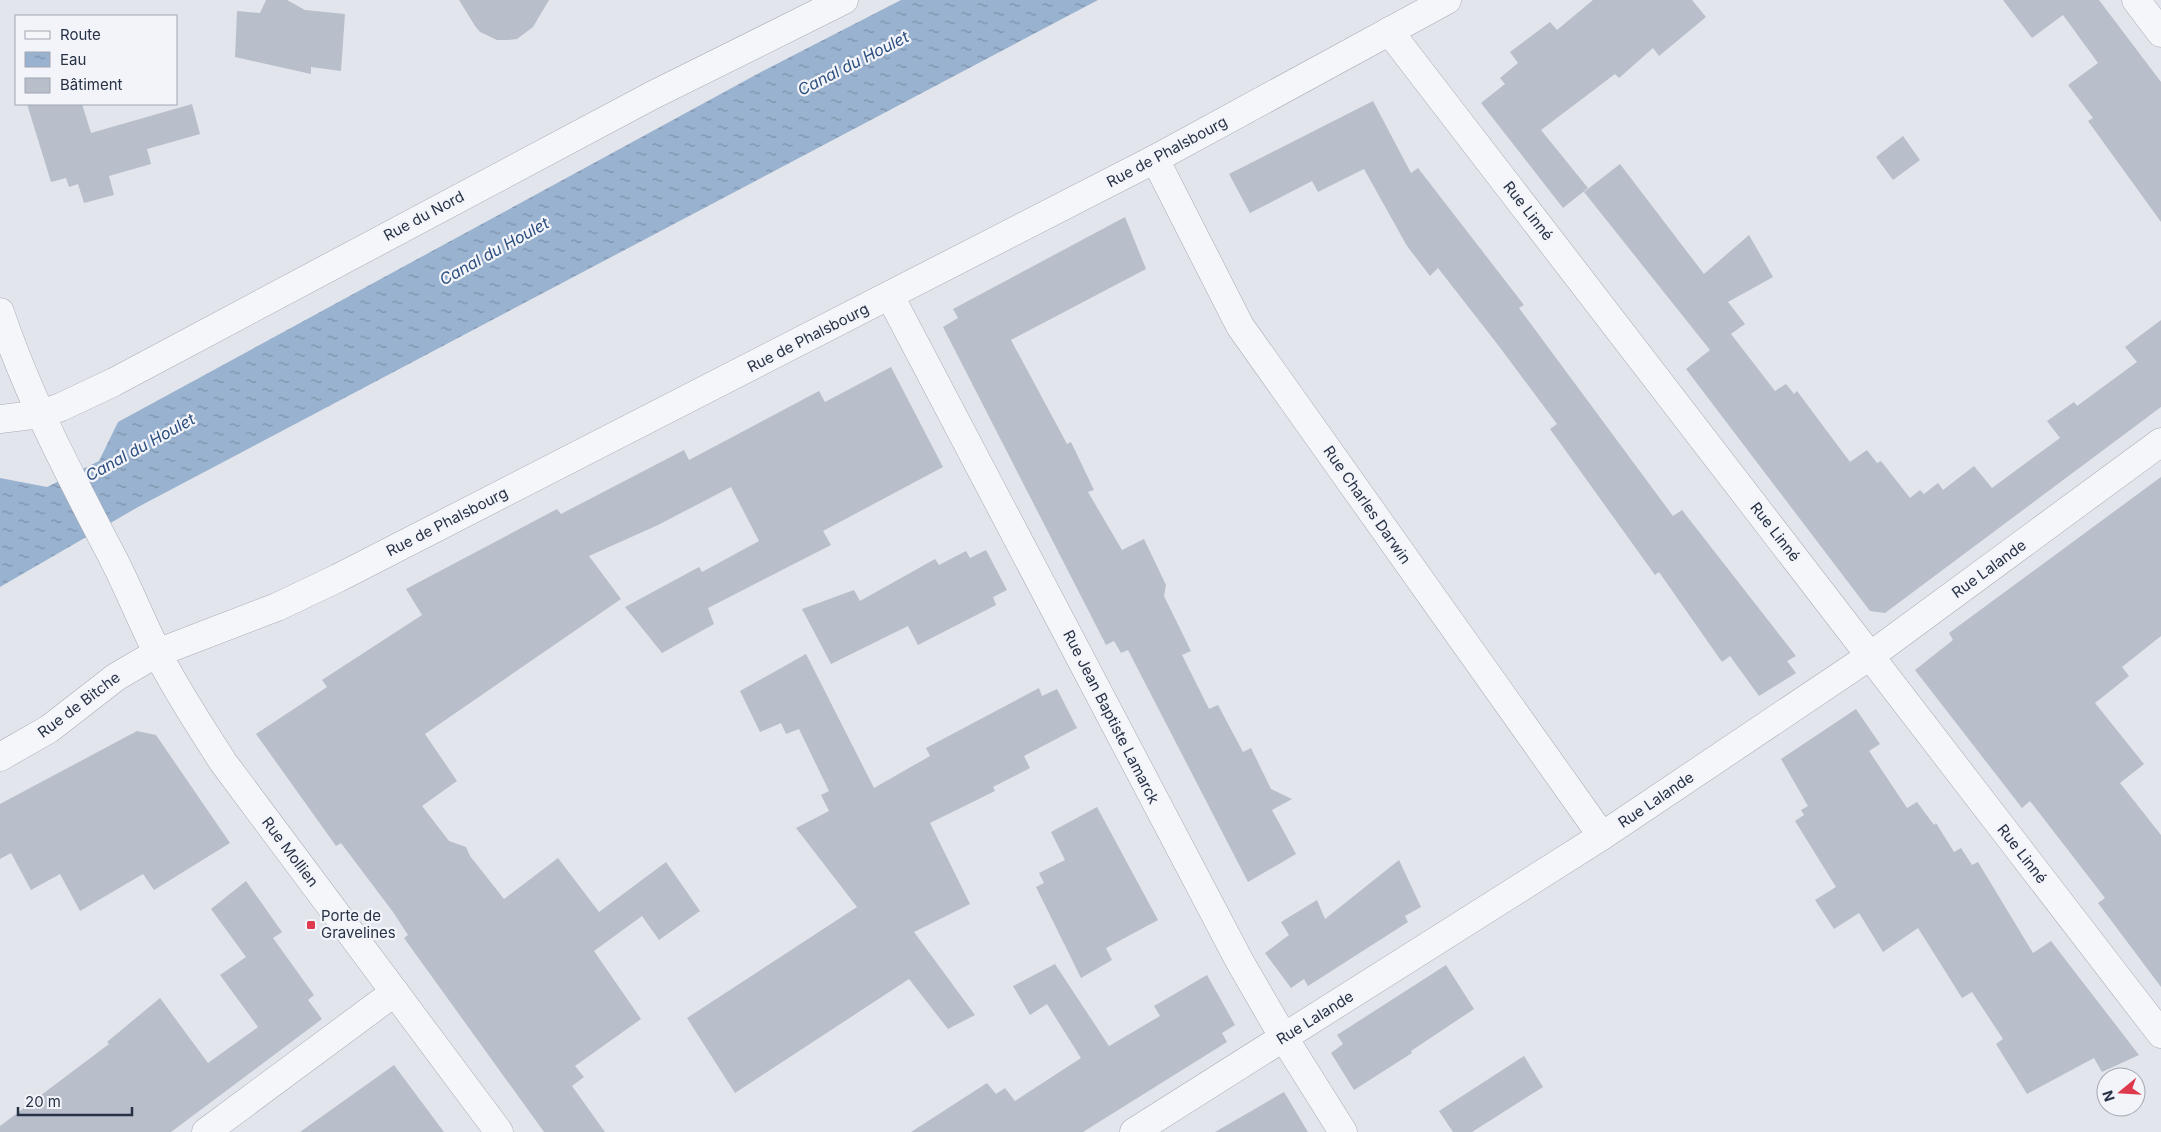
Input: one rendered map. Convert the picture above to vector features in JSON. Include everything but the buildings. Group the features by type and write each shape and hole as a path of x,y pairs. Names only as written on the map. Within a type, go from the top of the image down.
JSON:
{"street":[{"name":"Rue du Nord","path":"0,418 41,414 61,407 114,382 652,96 844,0"},
{"name":"Rue de Phalsbourg","path":"157,653 277,607 316,588 890,296 1154,159 1447,0"},
{"path":"2136,0 2161,33"},
{"name":"Rue Linné","path":"1389,31 2161,1034"},
{"name":"Rue Charles Darwin","path":"1154,159 1240,326 1602,836"},
{"name":"Rue Jean Baptiste Lamarck","path":"890,296 1207,900 1284,1038 1343,1132"},
{"name":"Rue Mollien","path":"0,312 22,372 41,414 124,580 157,653 192,714 223,762 498,1132"},
{"name":"Rue Lalande","path":"1134,1132 1602,836 1870,656 2161,442"},
{"name":"Rue de Bitche","path":"0,757 49,729 116,676 157,653"},
{"path":"206,1132 394,992"}],"water":[{"name":"Canal du Houlet","path":"901,0 1098,0 138,507 0,587 0,478 47,487 99,461 118,422 761,72"}],"place":[{"name":"Porte de Gravelines","path":"311,925"}]}
